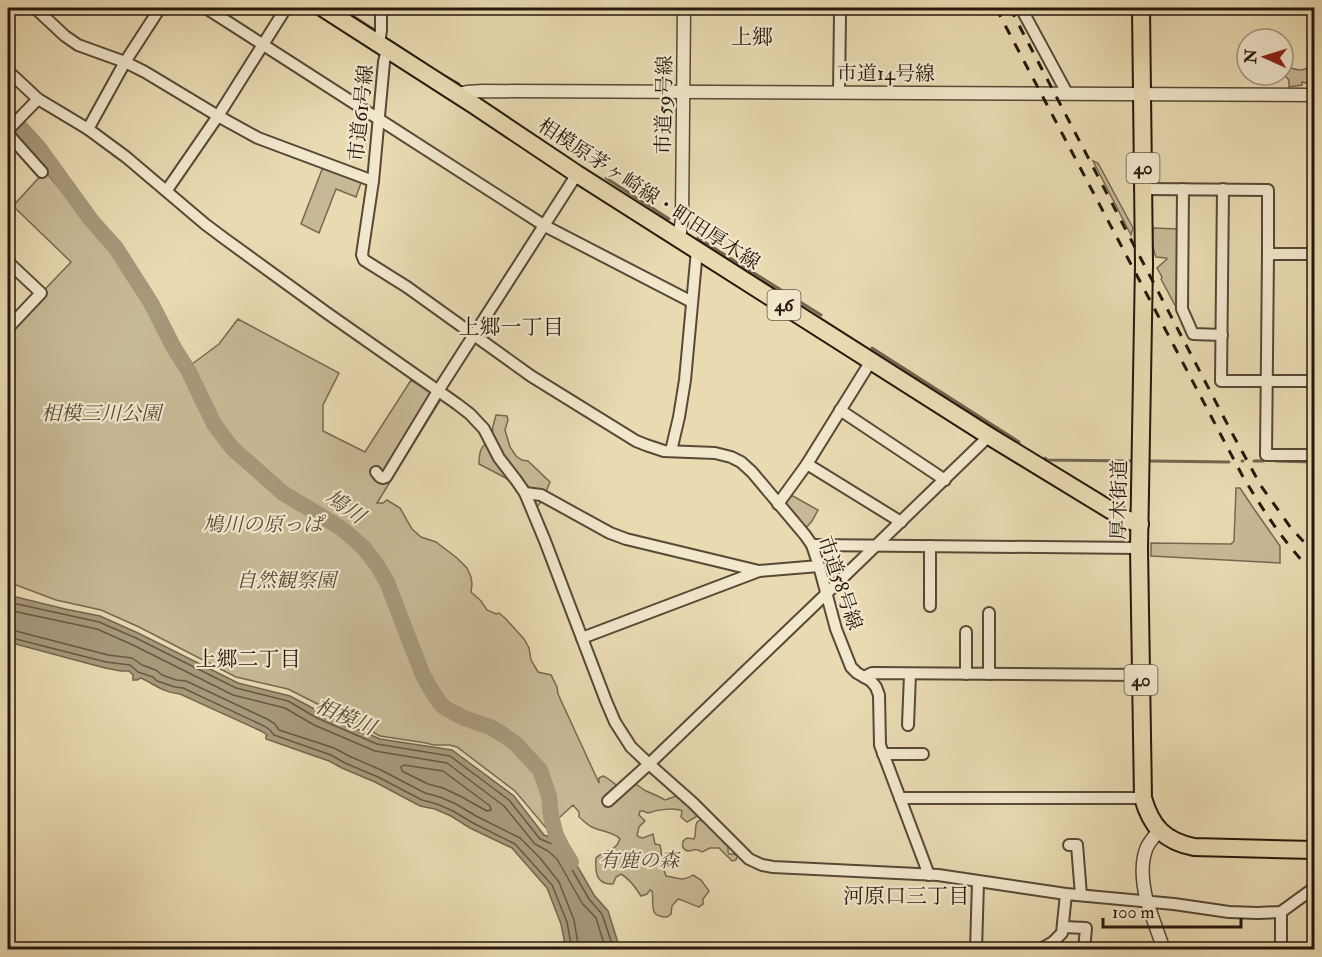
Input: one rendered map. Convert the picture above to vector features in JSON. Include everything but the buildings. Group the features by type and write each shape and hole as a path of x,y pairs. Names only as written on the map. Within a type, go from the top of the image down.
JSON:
{"main road":[{"name":"相模原茅ヶ崎線・町田厚木線","path":"323,8 870,361 1107,508 1140,525"},
{"name":"厚木街道","path":"1141,8 1144,264 1139,548 1143,798 1150,817 1159,830"},
{"path":"1159,830 1174,841 1194,847 1314,850"}],"street":[{"path":"35,8 78,45 144,72 269,143 373,180"},
{"path":"88,129 125,63 160,8"},
{"path":"206,8 545,226 692,302"},
{"path":"167,190 218,116 286,8"},
{"name":"市道61号線","path":"381,8 384,62 373,180 362,255 364,260 407,287 474,336"},
{"name":"市道59号線","path":"679,238 682,219 684,8"},
{"path":"1021,8 1066,93"},
{"path":"839,92 840,15"},
{"path":"8,71 38,99 88,129 126,157 225,239 470,414 484,429 499,458 525,493 615,722 631,747 693,803 749,859 773,867 929,874 1066,894 1183,905 1229,912 1281,912 1314,888"},
{"name":"市道14号線","path":"458,94 483,91 1314,95"},
{"path":"38,99 8,131 42,172"},
{"path":"376,472 380,477 386,477 438,391 577,174"},
{"path":"1144,189 1268,190 1266,455 1314,455 1314,362"},
{"path":"1183,189 1182,309 1193,334 1222,335"},
{"path":"1223,189 1221,381 1314,381"},
{"path":"670,452 685,380 697,250"},
{"path":"1268,254 1314,254"},
{"path":"8,262 41,293 8,328"},
{"name":"市道58号線","path":"474,336 531,376 645,445 670,452 709,452 731,457 752,472 812,545 836,629 848,660 854,670 876,687 879,695 880,746 929,874"},
{"path":"778,504 807,464 870,361"},
{"path":"840,410 945,480"},
{"path":"608,801 902,522 989,436"},
{"path":"807,464 902,522"},
{"path":"525,493 541,495 610,533 626,539 759,571"},
{"path":"812,545 1139,548"},
{"path":"930,546 930,606"},
{"path":"582,638 759,571 819,566"},
{"path":"989,612 989,674"},
{"path":"966,632 966,674"},
{"path":"864,676 872,674 1141,675"},
{"path":"905,720 910,674"},
{"path":"883,754 917,751"},
{"path":"900,798 1143,798"},
{"path":"1159,830 1144,855 1145,894 1164,950"},
{"path":"1077,845 1081,895"},
{"path":"976,950 978,882"},
{"path":"1039,950 1053,942 1062,933 1066,894"},
{"path":"1281,912 1281,950"},
{"path":"1063,927 1086,928 1084,950"}],"green space":[{"path":"1314,66 1314,85 1302,82 1302,85 1295,86 1295,69 1303,70"},
{"path":"1093,161 1098,163 1133,228 1131,235"},
{"path":"323,167 362,180 356,197 336,189 319,233 301,224"},
{"path":"45,171 113,254 147,306 184,370 219,344 238,319 339,373 323,405 323,431 365,452 411,380 441,399 377,503 387,500 400,508 412,529 421,537 436,542 457,558 467,568 471,577 471,592 487,610 499,613 505,618 524,639 538,672 551,675 599,783 599,778 603,776 623,791 632,783 665,800 679,795 697,813 696,817 687,822 681,817 682,811 675,809 648,813 640,811 639,815 645,821 639,827 637,835 643,838 653,834 655,844 660,845 661,867 666,876 683,879 693,875 701,880 709,891 703,899 703,904 699,907 678,899 672,906 671,914 667,917 661,916 654,912 652,891 641,896 630,881 621,874 616,877 613,884 603,882 596,873 596,858 615,847 620,839 614,834 588,825 579,817 579,812 573,805 547,829 515,791 457,747 380,736 373,730 288,689 236,677 101,610 56,600 8,582 8,328 71,262 13,206"},
{"path":"1153,228 1178,229 1177,309 1157,268 1167,259 1156,257"},
{"path":"496,415 507,416 505,430 510,447 516,456 528,461 550,482 543,499 536,508 515,485 479,464 481,449 492,437"},
{"path":"1236,488 1240,488 1280,546 1280,563 1151,556 1151,543 1231,544 1234,541"},
{"path":"791,495 818,510 804,530 783,507 786,499"},
{"path":"700,820 711,827 728,844 729,854 737,856 736,860 732,861 719,848 710,848 702,852 688,851 684,848 683,841 687,838 694,839 696,824"}],"water":[{"path":"8,595 100,616 238,683 290,696 380,739 452,750 514,796 544,835 555,839 568,850 594,895 608,911 620,949 566,949 561,924 547,888 512,848 470,828 451,816 420,806 329,761 266,739 267,735 261,731 180,694 164,690 141,678 133,680 133,675 129,671 105,668 8,642"}],"waterway":[{"path":"340,8 373,29"},
{"path":"389,40 425,64"},
{"path":"441,74 459,84"},
{"name":"鳩川","path":"8,114 39,148 91,220 116,248 151,303 188,370 214,424 232,448 283,493 341,528 363,547 387,582 422,673 440,703 464,718 502,734 516,744 540,770 549,796 556,835 571,862"},
{"path":"606,178 669,219"},
{"path":"698,238 821,315"},
{"path":"872,348 1019,442"},
{"path":"1045,458 1047,460 1130,461"},
{"path":"1150,461 1229,462"},
{"path":"1254,461 1263,461"},
{"path":"1276,461 1314,462"}],"railway":[{"path":"996,8 1242,475 1284,539 1314,573"},
{"path":"1010,8 1261,486 1291,528 1314,553"}],"district":[{"name":"上郷","path":"752,37"},
{"name":"上郷一丁目","path":"511,327"},
{"name":"上郷二丁目","path":"248,659"},
{"name":"河原口三丁目","path":"906,896"}],"park label":[{"name":"相模三川公園","path":"101,413"},
{"name":"鳩川の原っぱ","path":"263,524"},
{"name":"自然観察園","path":"286,580"},
{"name":"有鹿の森","path":"639,860"}],"water label":[{"name":"相模川","path":"345,717"}]}
